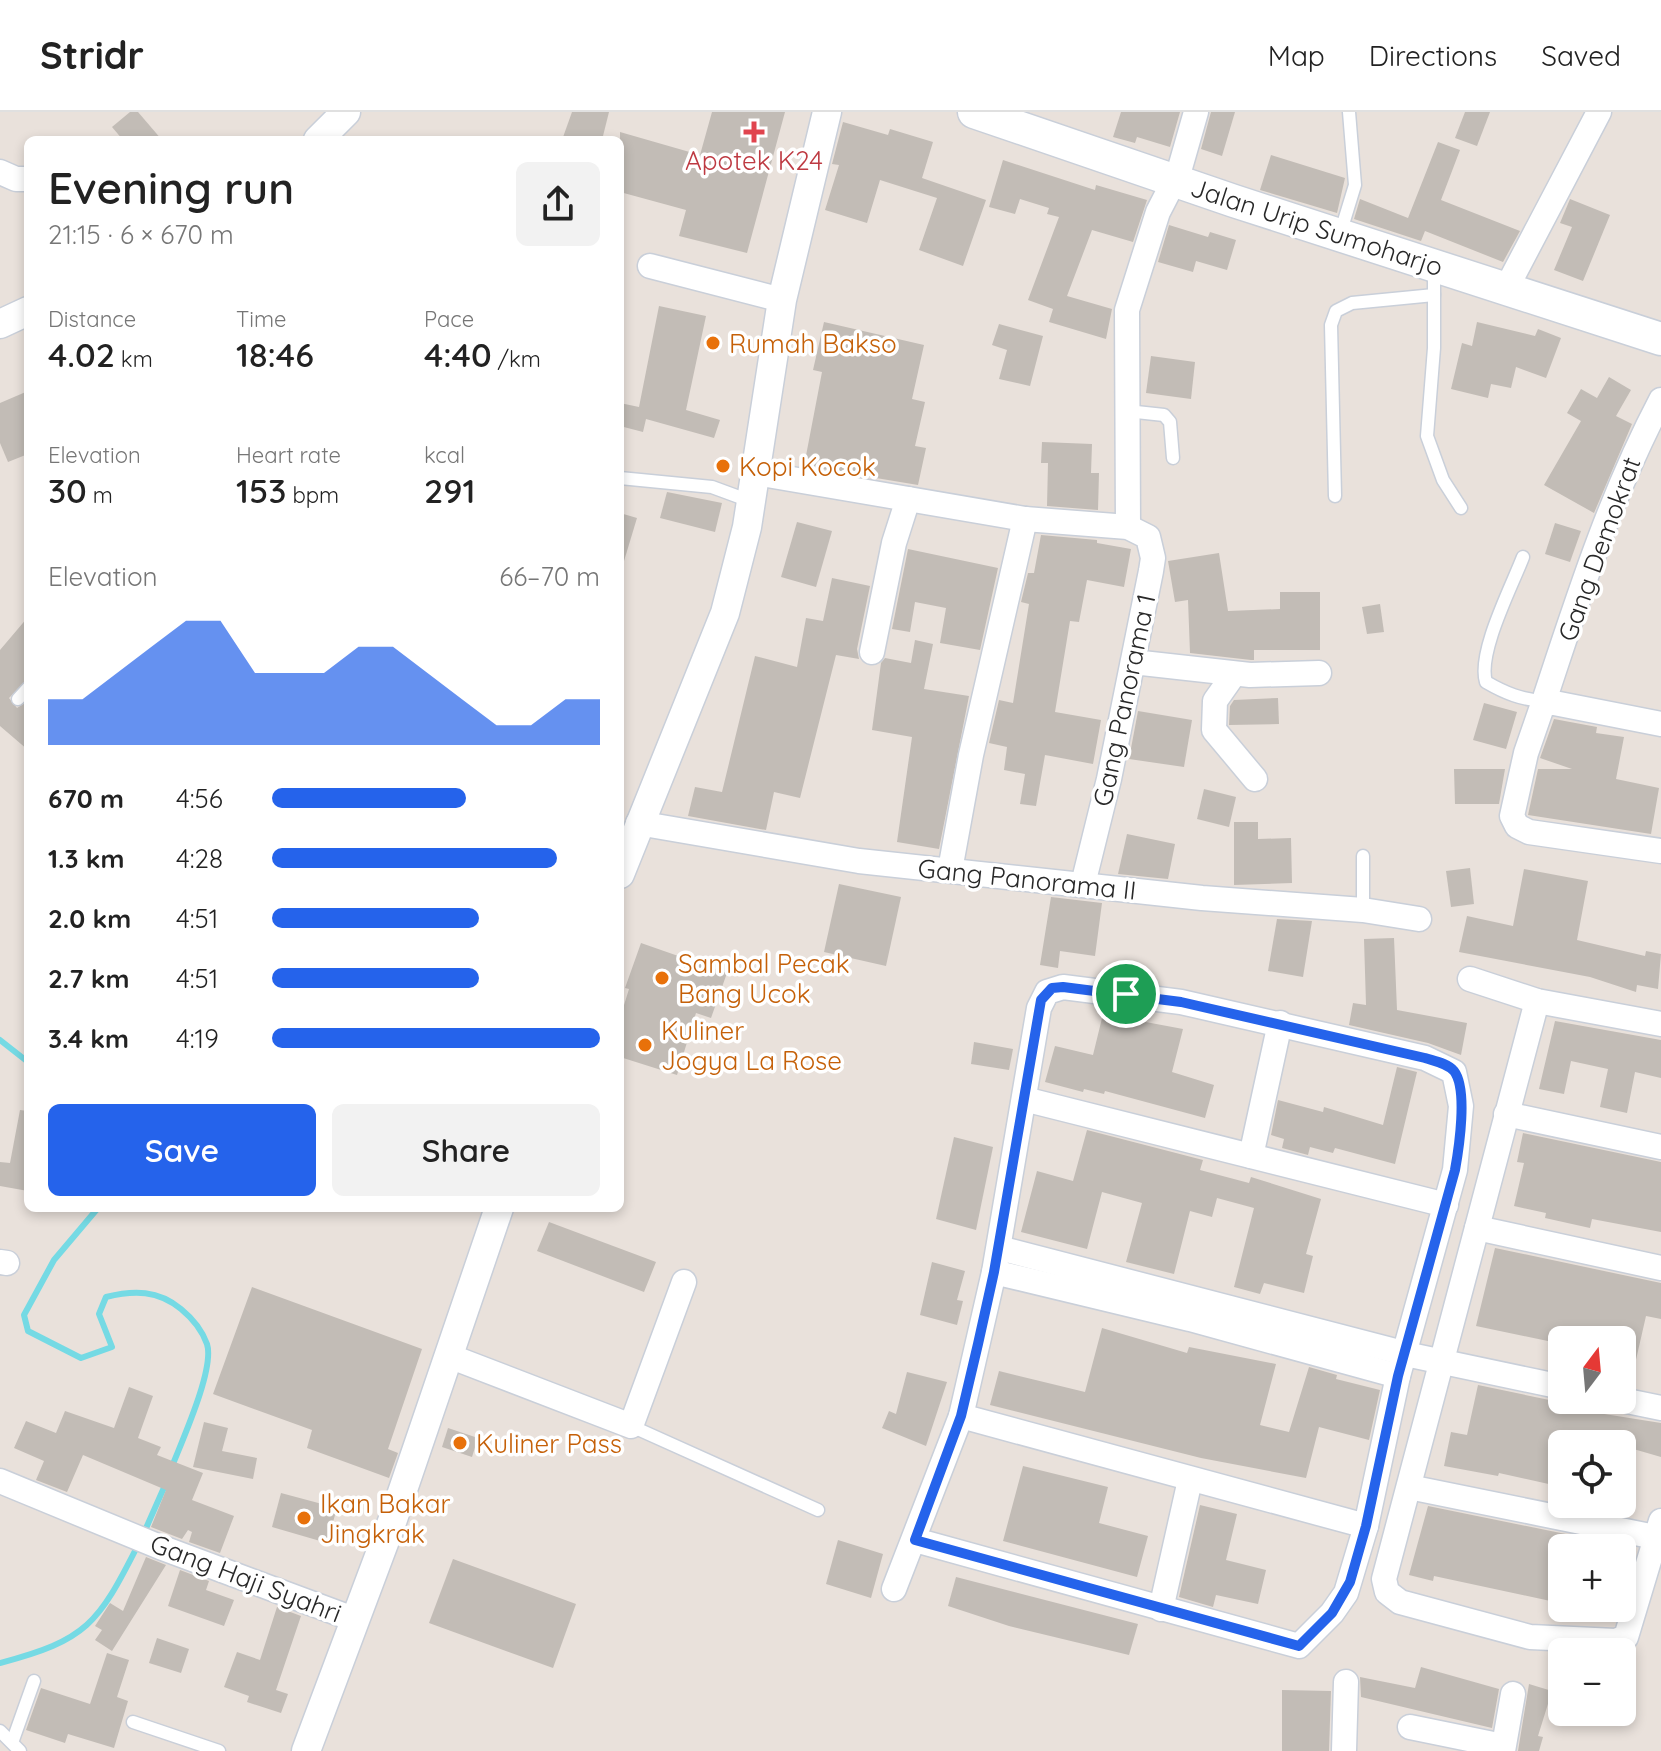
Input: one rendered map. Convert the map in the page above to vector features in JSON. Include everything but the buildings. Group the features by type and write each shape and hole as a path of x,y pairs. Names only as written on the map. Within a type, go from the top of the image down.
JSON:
{"main road":[{"name":"Jalan Urip Sumoharjo","path":"992,115 1340,236 1434,280 1507,287 1661,339"}],"street":[{"path":"322,136 346,112"},
{"path":"624,863 716,639 753,487 782,300 827,112"},
{"path":"753,487 908,499 1025,519 1128,527 1127,310 1158,212 1175,181 1196,112"},
{"path":"1507,287 1599,112"},
{"path":"0,172 24,179"},
{"path":"650,266 782,300"},
{"path":"0,324 24,313"},
{"name":"Gang Demokrat","path":"1661,400 1602,526 1526,753 1513,822 1529,832 1661,851"},
{"path":"872,652 894,543 908,499"},
{"path":"950,870 971,755 1025,519"},
{"name":"Gang Panorama 1","path":"1083,884 1153,558 1148,537 1128,527"},
{"path":"1133,662 1258,674 1319,673"},
{"path":"1255,779 1214,730 1215,701 1258,674"},
{"path":"1544,701 1661,724"},
{"name":"Gang Panorama II","path":"638,823 859,861 1363,910 1419,919"},
{"path":"1470,979 1537,1001 1661,1024"},
{"path":"894,1589 961,1416 999,1248 1041,1000 1052,988 1126,994 1280,1023 1425,1058 1454,1072 1461,1106 1460,1141 1419,1361 1409,1487 1384,1579 1387,1592 1409,1605 1530,1637 1616,1641 1626,1637 1658,1529 1409,1487"},
{"path":"915,1540 1299,1646 1332,1613 1346,1593 1419,1361 1477,1228 1537,1001"},
{"path":"1251,1156 1280,1023"},
{"path":"1024,1099 1446,1205"},
{"path":"1506,1114 1661,1147"},
{"path":"306,1751 356,1620 498,1212"},
{"path":"1477,1228 1661,1268"},
{"path":"999,1248 1419,1361"},
{"path":"994,1272 1174,1315 1548,1384"},
{"path":"449,1356 631,1426 684,1282"},
{"path":"1636,1403 1661,1408"},
{"path":"961,1416 1366,1526"},
{"path":"1161,1609 1190,1480"},
{"name":"Gang Haji Syahri","path":"0,1481 160,1547 356,1620"},
{"path":"1344,1751 1346,1682"},
{"path":"1410,1727 1503,1749 1513,1694"}],"lane":[{"path":"1340,236 1355,185 1349,112"},
{"path":"1335,496 1331,325 1336,311 1352,303 1434,280 1427,436 1443,480 1461,508"},
{"path":"1127,411 1164,415 1170,422 1173,458"},
{"path":"624,478 712,487 753,487"},
{"path":"1523,557 1491,641 1483,674 1486,682 1498,689 1527,700 1544,701"},
{"path":"18,699 24,692"},
{"path":"1363,856 1363,910"},
{"path":"631,1426 818,1510"},
{"path":"0,1731 16,1746 34,1681"},
{"path":"133,1722 219,1751"}],"waterway":[{"path":"0,1040 24,1059"},
{"path":"95,1212 54,1260 24,1315 28,1331 81,1358 112,1347 99,1314 106,1297 126,1293 155,1295 189,1316 205,1339 208,1355 202,1388 171,1469"},
{"path":"143,1535 166,1483"},
{"path":"0,1663 53,1646 87,1625 112,1594 138,1545"}],"place":[{"name":"Apotek K24","path":"754,132"},
{"name":"Rumah Bakso","path":"713,343"},
{"name":"Kopi Kocok","path":"723,466"},
{"name":"Sambal Pecak Bang Ucok","path":"662,978"},
{"name":"Kuliner Jogya La Rose","path":"645,1045"},
{"name":"Kuliner Pass","path":"460,1443"},
{"name":"Ikan Bakar Jingkrak","path":"304,1518"}],"route":[{"path":"1063,987 1126,994 1280,1023 1425,1058 1446,1065 1454,1072 1458,1082 1460,1141 1455,1170 1398,1376 1366,1526 1346,1593 1332,1613 1299,1646 915,1540 961,1416 978,1344 994,1272 1041,1000 1052,988 1063,987"}]}
